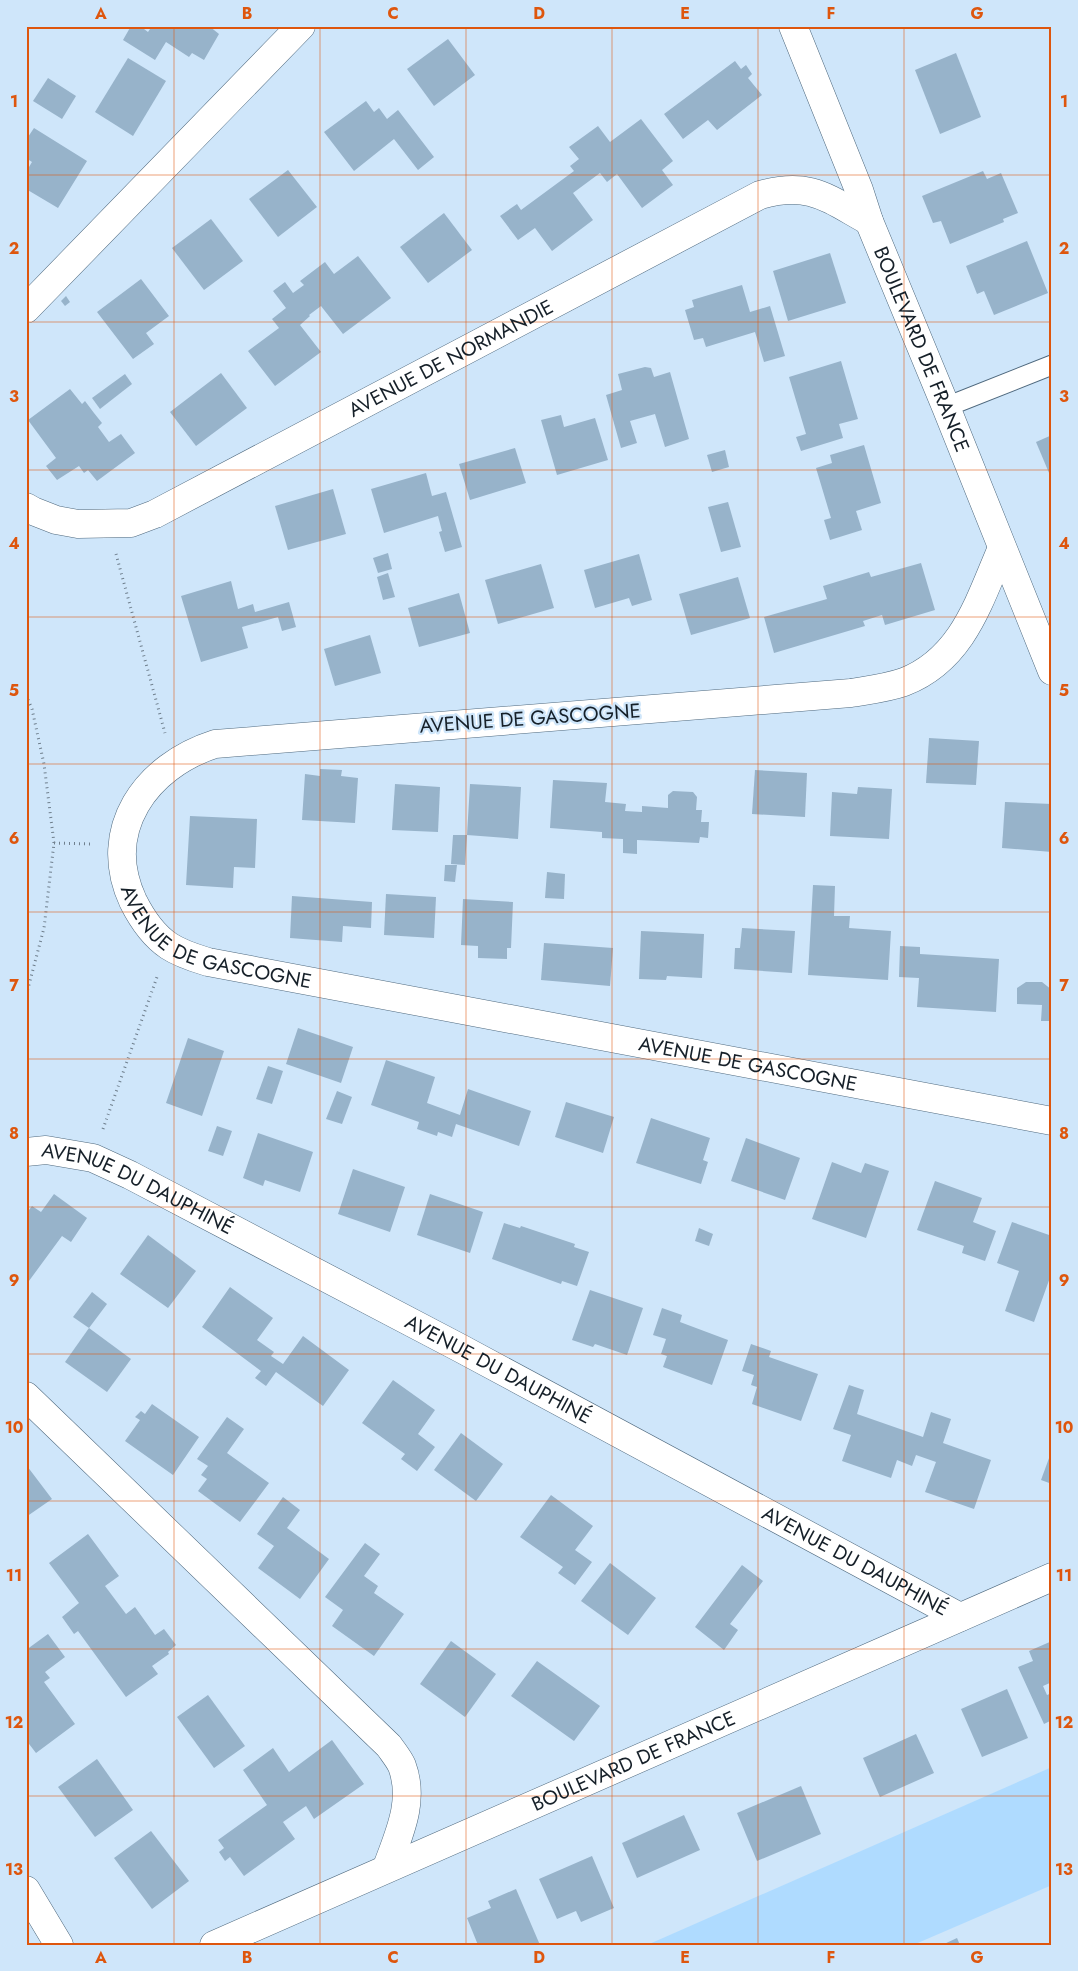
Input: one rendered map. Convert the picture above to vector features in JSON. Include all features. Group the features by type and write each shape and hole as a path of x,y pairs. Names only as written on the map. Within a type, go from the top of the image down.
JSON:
{"street":[{"path":"26,309 301,26"},
{"name":"BOULEVARD DE FRANCE","path":"793,26 859,190 869,221 1052,671"},
{"name":"AVENUE DE NORMANDIE","path":"26,507 56,520 78,524 131,523 155,514 760,195 781,189 802,189 824,196 869,221"},
{"name":"AVENUE DE GASCOGNE","path":"1002,548 968,627 949,652 919,674 904,682 881,688 847,693 214,744 196,750 174,763 155,778 141,794 132,809 125,830 123,846 124,868 129,892 138,912 155,933 168,946 208,962 1052,1121"},
{"name":"AVENUE DU DAUPHINÉ","path":"26,1152 46,1150 93,1158 153,1187 452,1344 960,1617"},
{"path":"26,1396 389,1746 401,1765 403,1772 406,1785 406,1813 387,1867"},
{"name":"BOULEVARD DE FRANCE","path":"214,1945 387,1867 1052,1577"},
{"path":"26,1890 59,1945"}],"lane":[{"path":"946,407 1052,365"}],"path":[{"path":"107,524 174,763"},
{"path":"26,695 32,709 44,764 54,843 44,928 26,996"},
{"path":"93,1158 168,946"}],"shaded area":[{"path":"1052,1767 1052,1885 913,1945 647,1945"}],"building":[{"path":"131,26 140,26 148,32 152,26 209,26 219,34 204,60 192,53 189,57 166,42 155,60 123,40"},
{"path":"448,39 475,75 434,106 407,69"},
{"path":"956,53 981,117 940,134 915,70"},
{"path":"128,58 166,81 133,136 95,112"},
{"path":"735,61 741,69 746,65 752,74 748,78 762,95 717,130 708,120 683,139 664,114"},
{"path":"48,78 76,96 62,119 33,101"},
{"path":"366,101 374,112 379,108 387,119 398,110 434,157 418,170 394,139 354,171 324,132"},
{"path":"641,119 673,161 662,170 673,185 642,208 617,174 607,182 600,173 573,193 593,220 552,251 535,228 518,240 500,216 517,204 521,210 574,171 570,166 579,159 569,147 598,126 610,142"},
{"path":"34,128 87,161 58,208 26,189 26,172 32,162 26,158 26,140"},
{"path":"288,170 317,207 278,237 249,199"},
{"path":"983,171 987,179 1001,173 1018,213 1003,219 1004,222 950,244 941,221 933,223 922,196"},
{"path":"444,213 472,250 428,283 400,247"},
{"path":"211,219 243,261 204,290 172,248"},
{"path":"1027,241 1048,293 994,315 984,291 977,294 966,266"},
{"path":"830,253 846,303 788,321 773,271"},
{"path":"358,256 391,298 343,334 321,306 309,315 300,325 321,352 275,386 248,351 279,328 272,319 286,308 273,291 285,282 293,293 304,285 300,281 325,262 334,274"},
{"path":"141,279 169,316 146,333 154,344 133,359 97,312"},
{"path":"742,285 750,312 770,306 785,356 764,362 755,332 706,347 703,338 694,340 685,310 694,307 692,300"},
{"path":"66,296 70,302 65,306 61,301"},
{"path":"841,361 858,419 839,424 843,438 801,451 796,437 806,434 789,377"},
{"path":"645,367 651,368 654,377 670,372 689,439 665,447 655,414 630,421 637,443 621,448 606,395 622,390 618,374"},
{"path":"221,373 247,408 196,446 170,412"},
{"path":"125,374 132,384 100,409 92,398"},
{"path":"70,389 82,404 85,401 102,423 98,427 109,442 121,434 135,453 97,481 88,470 84,473 79,466 57,480 46,466 56,458 28,420"},
{"path":"561,415 564,427 595,418 608,460 557,475 541,420"},
{"path":"1052,435 1052,480 1036,442"},
{"path":"864,445 881,503 856,511 862,530 830,540 824,520 831,518 816,468 832,463 830,455"},
{"path":"515,448 526,483 470,500 459,464"},
{"path":"725,450 729,467 712,472 707,455"},
{"path":"426,473 432,496 446,492 462,547 445,552 439,532 442,531 438,516 384,533 371,489"},
{"path":"333,489 346,534 288,550 275,506"},
{"path":"728,502 741,547 721,552 708,507"},
{"path":"388,553 392,569 378,573 373,558"},
{"path":"639,554 652,600 632,606 629,598 595,608 584,570"},
{"path":"921,563 935,610 885,625 882,615 863,621 865,626 774,653 764,617 827,599 823,586 869,572 871,577"},
{"path":"541,564 554,608 498,624 485,580"},
{"path":"388,573 395,597 383,600 377,577"},
{"path":"738,577 750,618 691,635 679,594"},
{"path":"231,581 238,609 253,604 255,612 289,602 296,627 282,631 278,617 242,627 248,648 201,662 181,596"},
{"path":"459,593 470,633 419,647 408,608"},
{"path":"370,635 381,673 335,686 324,649"},
{"path":"929,738 979,741 976,785 926,783"},
{"path":"320,769 342,770 341,776 358,778 355,823 302,820 305,774 320,776"},
{"path":"755,770 807,773 805,817 752,814"},
{"path":"553,780 607,783 605,802 626,804 625,811 642,812 642,806 668,808 668,795 673,791 693,792 697,797 696,810 702,810 701,822 709,822 708,838 700,837 699,843 637,840 637,854 623,853 623,839 602,838 602,832 550,828"},
{"path":"395,784 440,787 438,832 392,830"},
{"path":"470,784 521,787 518,839 467,835"},
{"path":"858,787 892,789 889,839 830,836 832,792 857,794"},
{"path":"1005,802 1052,804 1052,852 1002,848"},
{"path":"190,816 257,819 255,868 234,867 233,888 186,885"},
{"path":"453,835 467,835 465,865 451,864"},
{"path":"445,865 457,865 455,882 444,881"},
{"path":"547,872 565,874 564,899 545,898"},
{"path":"813,885 835,886 834,916 850,916 849,928 891,931 888,980 808,975"},
{"path":"386,894 436,897 434,938 384,935"},
{"path":"292,896 372,902 371,928 343,926 342,942 290,938"},
{"path":"463,899 513,902 511,948 507,948 507,959 478,958 478,946 461,945"},
{"path":"742,928 795,931 792,973 734,969 735,948 740,948"},
{"path":"641,931 704,934 702,978 667,976 666,980 639,979"},
{"path":"544,943 613,948 610,986 541,980"},
{"path":"900,946 920,947 920,954 999,959 996,1012 917,1007 919,978 899,977"},
{"path":"1026,982 1042,982 1052,990 1052,1021 1041,1021 1042,1005 1017,1004 1017,988"},
{"path":"298,1028 353,1047 341,1083 286,1064"},
{"path":"188,1038 224,1051 202,1116 166,1103"},
{"path":"386,1060 435,1077 427,1103 460,1115 468,1089 531,1111 519,1146 456,1124 452,1137 438,1132 437,1136 417,1129 419,1122 371,1105"},
{"path":"268,1066 283,1071 272,1104 256,1099"},
{"path":"337,1091 352,1097 342,1124 326,1119"},
{"path":"566,1102 614,1117 603,1153 555,1137"},
{"path":"651,1118 710,1138 703,1160 708,1162 701,1184 636,1163"},
{"path":"217,1126 232,1131 223,1156 208,1151"},
{"path":"258,1133 313,1152 300,1192 265,1180 263,1186 243,1178"},
{"path":"746,1138 800,1158 785,1200 731,1181"},
{"path":"832,1162 861,1173 865,1163 889,1171 866,1238 812,1219"},
{"path":"353,1169 405,1187 390,1232 338,1214"},
{"path":"935,1181 982,1198 973,1222 996,1231 985,1261 962,1253 964,1246 917,1230"},
{"path":"54,1194 87,1218 71,1242 62,1236 26,1285 26,1214 32,1206 41,1212"},
{"path":"430,1194 483,1212 470,1253 417,1235"},
{"path":"1012,1222 1052,1236 1052,1272 1034,1322 1005,1311 1019,1271 997,1263"},
{"path":"504,1223 520,1228 521,1226 575,1244 574,1247 589,1252 577,1286 562,1281 561,1284 492,1259"},
{"path":"699,1228 713,1234 709,1246 695,1241"},
{"path":"148,1235 196,1271 168,1308 120,1274"},
{"path":"230,1287 273,1318 257,1340 274,1352 271,1356 283,1364 303,1336 349,1370 323,1406 276,1372 266,1386 255,1378 261,1371 202,1327"},
{"path":"590,1290 643,1308 627,1355 595,1344 593,1347 572,1340"},
{"path":"92,1292 107,1304 89,1328 73,1317"},
{"path":"662,1308 682,1315 680,1322 728,1340 712,1385 663,1367 667,1356 661,1354 666,1339 653,1335"},
{"path":"89,1328 131,1359 107,1392 65,1362"},
{"path":"751,1344 771,1351 769,1357 818,1374 801,1421 752,1404 757,1387 751,1385 754,1375 742,1371"},
{"path":"393,1380 435,1410 418,1434 435,1447 417,1471 401,1459 405,1454 362,1423"},
{"path":"849,1385 864,1390 857,1414 923,1437 931,1412 951,1419 943,1443 991,1460 974,1509 925,1492 936,1462 916,1455 912,1466 897,1460 891,1478 842,1461 851,1435 833,1429"},
{"path":"152,1404 199,1437 173,1475 125,1441 140,1420 135,1417 141,1411 145,1414"},
{"path":"227,1417 244,1429 227,1453 269,1483 240,1522 198,1491 207,1479 201,1475 208,1466 197,1459"},
{"path":"461,1433 503,1464 476,1501 434,1470"},
{"path":"1052,1450 1052,1484 1041,1480"},
{"path":"26,1461 29,1465 27,1466 52,1499 26,1517"},
{"path":"551,1495 593,1526 575,1550 592,1562 575,1585 558,1573 563,1567 520,1537"},
{"path":"283,1497 300,1510 287,1528 329,1559 300,1599 258,1568 274,1546 257,1534"},
{"path":"88,1534 119,1576 105,1586 126,1614 135,1607 155,1635 164,1629 176,1645 168,1652 169,1654 152,1666 158,1674 126,1697 78,1631 74,1634 62,1617 79,1603 49,1563"},
{"path":"365,1543 380,1554 364,1576 378,1586 374,1593 404,1614 374,1656 332,1626 343,1610 325,1597"},
{"path":"610,1563 656,1598 628,1635 581,1601"},
{"path":"742,1565 763,1581 730,1624 738,1630 724,1650 695,1627"},
{"path":"48,1634 65,1657 45,1672 50,1678 44,1682 75,1724 36,1753 26,1740 26,1650"},
{"path":"451,1641 496,1674 465,1717 420,1684"},
{"path":"1052,1641 1052,1682 1043,1686 1047,1695 1052,1693 1052,1720 1044,1724 1018,1667 1033,1661 1029,1651"},
{"path":"537,1661 600,1706 574,1741 511,1696"},
{"path":"1007,1689 1028,1738 982,1757 961,1709"},
{"path":"208,1695 245,1746 214,1768 177,1717"},
{"path":"916,1734 934,1773 880,1797 863,1758"},
{"path":"332,1740 364,1784 314,1819 306,1806 283,1822 295,1839 244,1876 230,1857 225,1861 219,1852 224,1848 218,1840 267,1805 243,1770 273,1748 289,1772"},
{"path":"97,1759 133,1810 95,1837 58,1787"},
{"path":"801,1786 821,1834 757,1861 737,1813"},
{"path":"684,1815 700,1850 637,1878 622,1843"},
{"path":"151,1831 189,1881 152,1909 114,1858"},
{"path":"592,1856 614,1908 581,1922 576,1911 557,1919 539,1879"},
{"path":"516,1889 540,1945 478,1945 467,1918 491,1908 488,1901"},
{"path":"957,1938 960,1945 942,1945"}]}
